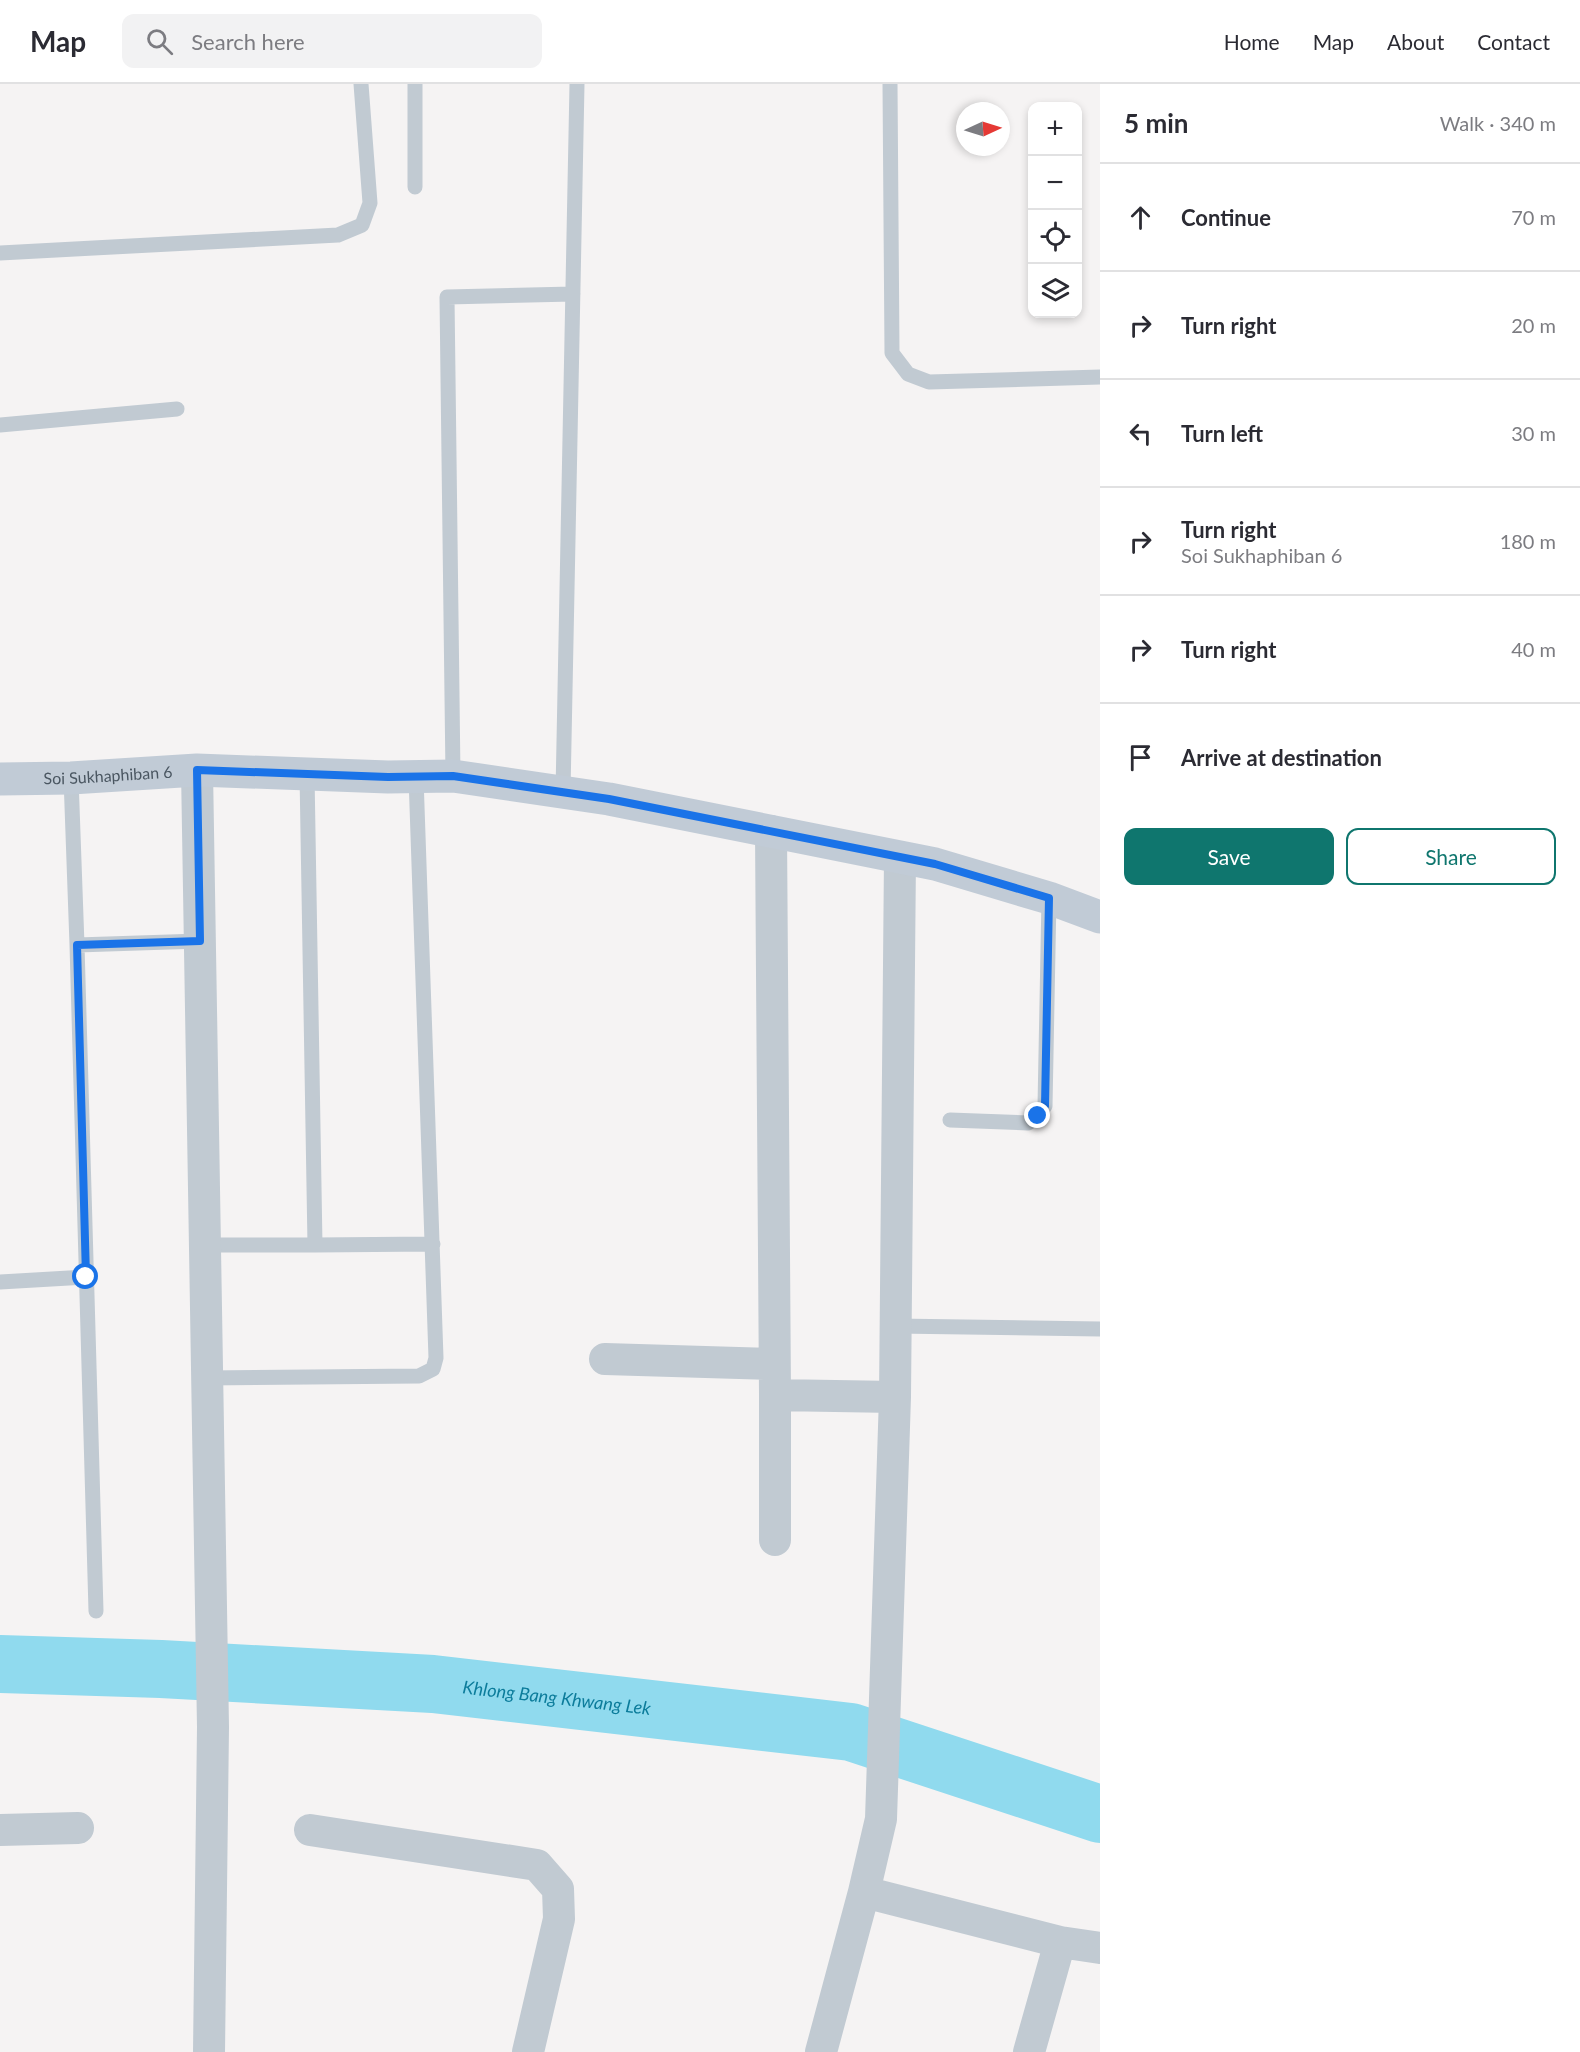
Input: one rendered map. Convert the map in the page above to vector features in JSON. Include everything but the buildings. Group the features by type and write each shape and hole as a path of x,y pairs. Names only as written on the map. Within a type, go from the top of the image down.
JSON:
{"street":[{"name":"Soi Sukhaphiban 6","path":"0,779 71,778 197,770 416,777 453,776 609,799 935,864 1049,898 1100,917"},
{"path":"197,770 213,1727 209,2052"},
{"path":"771,831 775,1540"},
{"path":"821,2052 881,1819 895,1397 900,857"},
{"path":"605,1359 774,1364"},
{"path":"775,1395 895,1397"},
{"path":"0,1830 78,1828"},
{"path":"310,1830 537,1865 558,1889 559,1919 528,2052"},
{"path":"864,1892 1060,1942 1100,1948"},
{"path":"1029,2052 1060,1942"}],"lane":[{"path":"0,253 338,235 362,225 370,203 362,84"},
{"path":"415,84 415,187"},
{"path":"563,792 578,84"},
{"path":"890,84 892,353 908,374 929,382 1100,376"},
{"path":"453,776 447,297 573,294"},
{"path":"0,425 177,409"},
{"path":"308,774 315,1245"},
{"path":"206,1378 418,1376 433,1369 436,1358 433,1245 416,777"},
{"path":"71,778 96,1611"},
{"path":"950,1120 1028,1123 1038,1116 1045,1106 1049,898"},
{"path":"77,945 200,941"},
{"path":"204,1245 433,1245"},
{"path":"0,1282 86,1277"},
{"path":"895,1326 1100,1329"}],"waterway":[{"name":"Khlong Bang Khwang Lek","path":"0,1664 161,1669 433,1684 851,1732 1100,1814"}],"route":[{"path":"86,1277 77,945 200,941 197,770 388,777 453,776 609,799 935,864 1049,898 1045,1106 1038,1116"}]}
